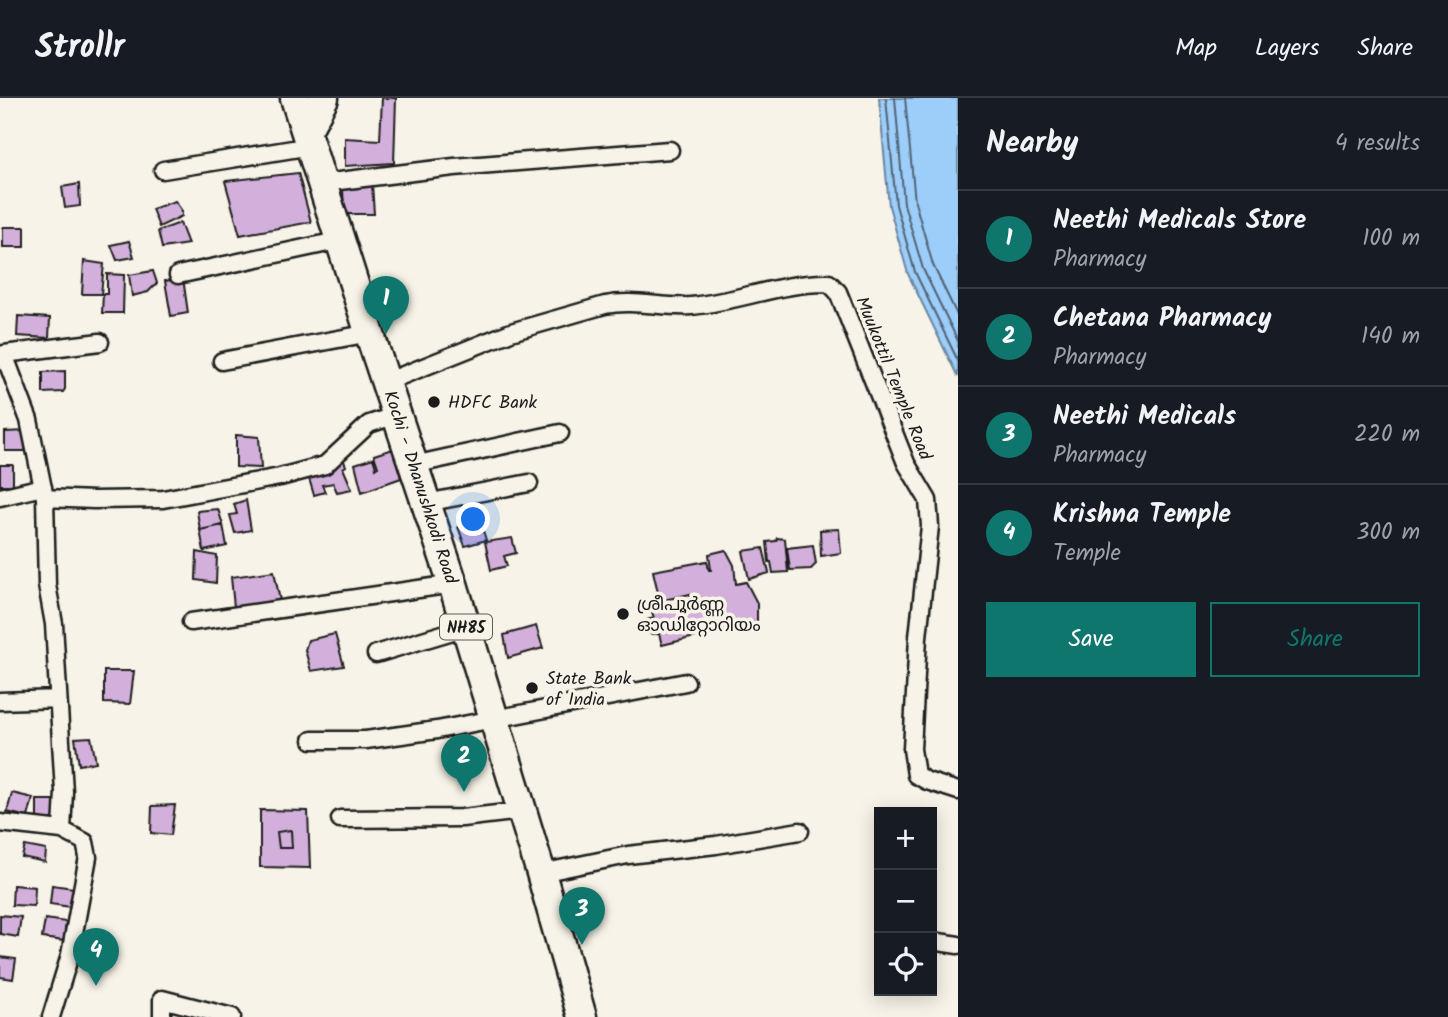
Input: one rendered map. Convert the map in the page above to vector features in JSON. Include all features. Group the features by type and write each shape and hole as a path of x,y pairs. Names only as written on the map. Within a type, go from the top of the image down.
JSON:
{"highway":[{"name":"Kochi - Dhanushkodi Road","path":"295,98 314,123 323,183 453,584 582,1017"}],"street":[{"path":"163,170 314,123"},
{"path":"323,183 454,167 670,150"},
{"path":"178,275 342,240"},
{"name":"Muukottil Temple Road","path":"386,382 511,332 605,305 619,302 665,307 694,306 788,287 829,283 838,292 906,463 928,500 930,526 918,637 912,749 916,775 958,790"},
{"path":"222,361 370,333"},
{"path":"62,830 64,792 54,624 47,585 44,492 29,420 1,350 100,342"},
{"path":"0,498 44,492 94,500 163,499 280,477 325,465 369,424 397,415"},
{"path":"413,465 560,433"},
{"path":"426,503 529,483"},
{"path":"191,621 453,584"},
{"path":"376,654 466,627"},
{"path":"312,740 366,740 437,730 686,682"},
{"path":"0,701 58,699"},
{"path":"340,819 462,818 522,811"},
{"path":"0,823 62,830 85,842 88,857 70,955 51,1017"},
{"path":"541,873 628,855 716,845 800,831"},
{"path":"937,942 958,945"},
{"path":"162,1017 162,999 232,1017"}],"water":[{"path":"879,98 958,98 958,377 908,274 889,206"}],"building":[{"path":"382,98 396,98 394,163 345,166 345,138 380,140"},
{"path":"298,173 311,222 240,235 225,181"},
{"path":"79,184 80,206 65,208 62,187"},
{"path":"372,184 374,214 344,214 343,187"},
{"path":"175,201 182,211 182,216 159,227 152,209"},
{"path":"180,223 188,244 162,248 158,231"},
{"path":"3,227 25,227 25,247 3,247"},
{"path":"129,241 134,257 117,260 111,245"},
{"path":"84,261 104,264 101,294 82,294"},
{"path":"153,271 157,283 148,292 132,296 129,275"},
{"path":"107,274 124,275 123,313 102,313 103,294 107,294"},
{"path":"183,278 188,313 171,316 165,281"},
{"path":"18,316 50,318 49,338 17,336"},
{"path":"65,371 63,392 43,393 43,372"},
{"path":"27,431 27,451 5,451 5,432"},
{"path":"236,435 259,437 261,468 236,467"},
{"path":"393,449 401,478 362,492 355,464 373,458 376,468 378,467 374,455"},
{"path":"344,461 346,466 343,468 352,489 337,492 333,483 322,485 325,492 314,495 307,472"},
{"path":"0,465 13,465 13,485 0,485"},
{"path":"246,500 251,530 235,533 230,515 237,514 234,504"},
{"path":"218,509 223,525 200,530 197,511"},
{"path":"480,521 486,540 465,546 458,527"},
{"path":"223,525 227,546 204,551 200,530"},
{"path":"839,529 841,553 821,556 820,530"},
{"path":"512,538 516,553 504,556 507,566 491,570 485,542"},
{"path":"777,538 785,539 788,572 773,573 769,562 767,542 776,541"},
{"path":"813,545 816,564 811,569 790,570 787,548"},
{"path":"763,548 769,573 749,579 743,551"},
{"path":"726,550 734,565 736,584 746,582 757,603 757,622 662,645 659,634 650,634 647,620 654,618 651,609 692,603 690,594 660,601 653,571 707,561 711,570 709,554"},
{"path":"197,552 217,556 216,583 196,580"},
{"path":"274,571 280,601 234,607 231,577"},
{"path":"536,626 543,648 508,658 504,635"},
{"path":"335,634 344,666 311,671 305,650 308,640"},
{"path":"104,671 134,671 130,704 104,703"},
{"path":"91,737 96,762 79,765 75,738"},
{"path":"12,793 33,798 28,817 7,812"},
{"path":"37,800 59,800 59,819 37,819"},
{"path":"175,805 171,835 151,833 152,806"},
{"path":"260,810 308,811 310,868 260,867"},
{"path":"291,830 292,848 279,848 277,832"},
{"path":"25,846 46,850 45,862 22,857"},
{"path":"13,885 35,887 34,906 12,905"},
{"path":"52,885 74,888 71,907 50,904"},
{"path":"0,915 21,917 18,937 0,934"},
{"path":"45,919 66,922 64,941 42,938"},
{"path":"0,957 16,959 13,979 0,977"}],"place":[{"name":"Neethi Medicals Store","path":"386,334"},
{"name":"HDFC Bank","path":"434,402"},
{"name":"ശ്രീപൂർണ്ണ ഓഡിറ്റോറിയം","path":"623,614"},
{"name":"State Bank of India","path":"532,688"},
{"name":"Chetana Pharmacy","path":"464,792"},
{"name":"Neethi Medicals","path":"582,945"},
{"name":"Krishna Temple","path":"96,986"}]}
